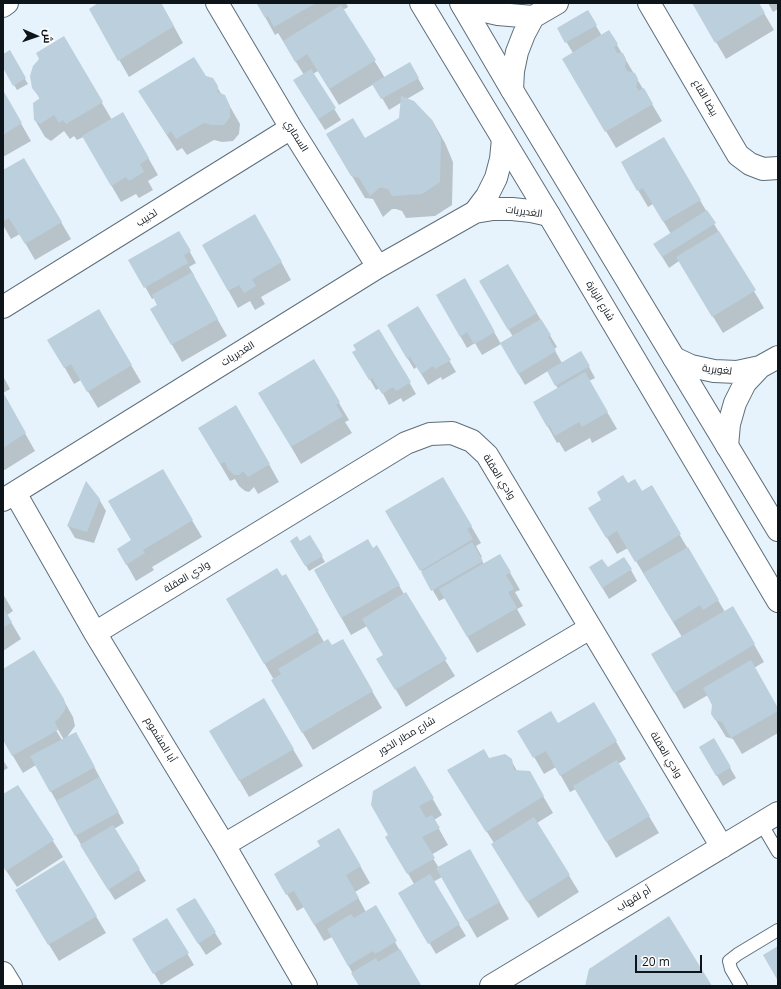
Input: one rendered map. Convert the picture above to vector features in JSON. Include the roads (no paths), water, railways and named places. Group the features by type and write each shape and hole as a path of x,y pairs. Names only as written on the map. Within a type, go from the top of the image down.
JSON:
{"street":[{"path":"3,6 7,3"},
{"name":"السماري","path":"217,3 291,128 378,267"},
{"name":"شارع الزبارة","path":"421,3 550,215 778,600"},
{"path":"512,90 513,71 517,52 524,34 533,17 557,3"},
{"name":"بيضا القاع","path":"649,3 738,155 750,164 763,169 778,168"},
{"path":"462,5 498,14 533,17"},
{"path":"462,5 778,530"},
{"name":"لخبيب","path":"3,307 291,128"},
{"name":"الغديريات","path":"475,212 487,196 496,178 501,159 503,139"},
{"name":"الغديريات","path":"9,497 378,267 475,212 493,209 512,209 550,215"},
{"name":"لغويرية","path":"674,358 691,366 714,371 737,372 769,362"},
{"name":"لغويرية","path":"727,446 729,424 734,403 745,383 769,362"},
{"name":"وادي العقلة","path":"95,633 406,442 430,434 452,433 472,441 487,455 722,847"},
{"name":"أبا المشموم","path":"9,497 95,633 224,845 306,986"},
{"name":"شارع مطار الخور","path":"224,845 590,628"},
{"name":"أم لقهاب","path":"491,986 520,979 722,847 770,818"},
{"path":"3,973 11,986"}],"lane":[{"path":"770,818 778,852"},
{"path":"741,986 731,969 729,961 778,930"}]}
